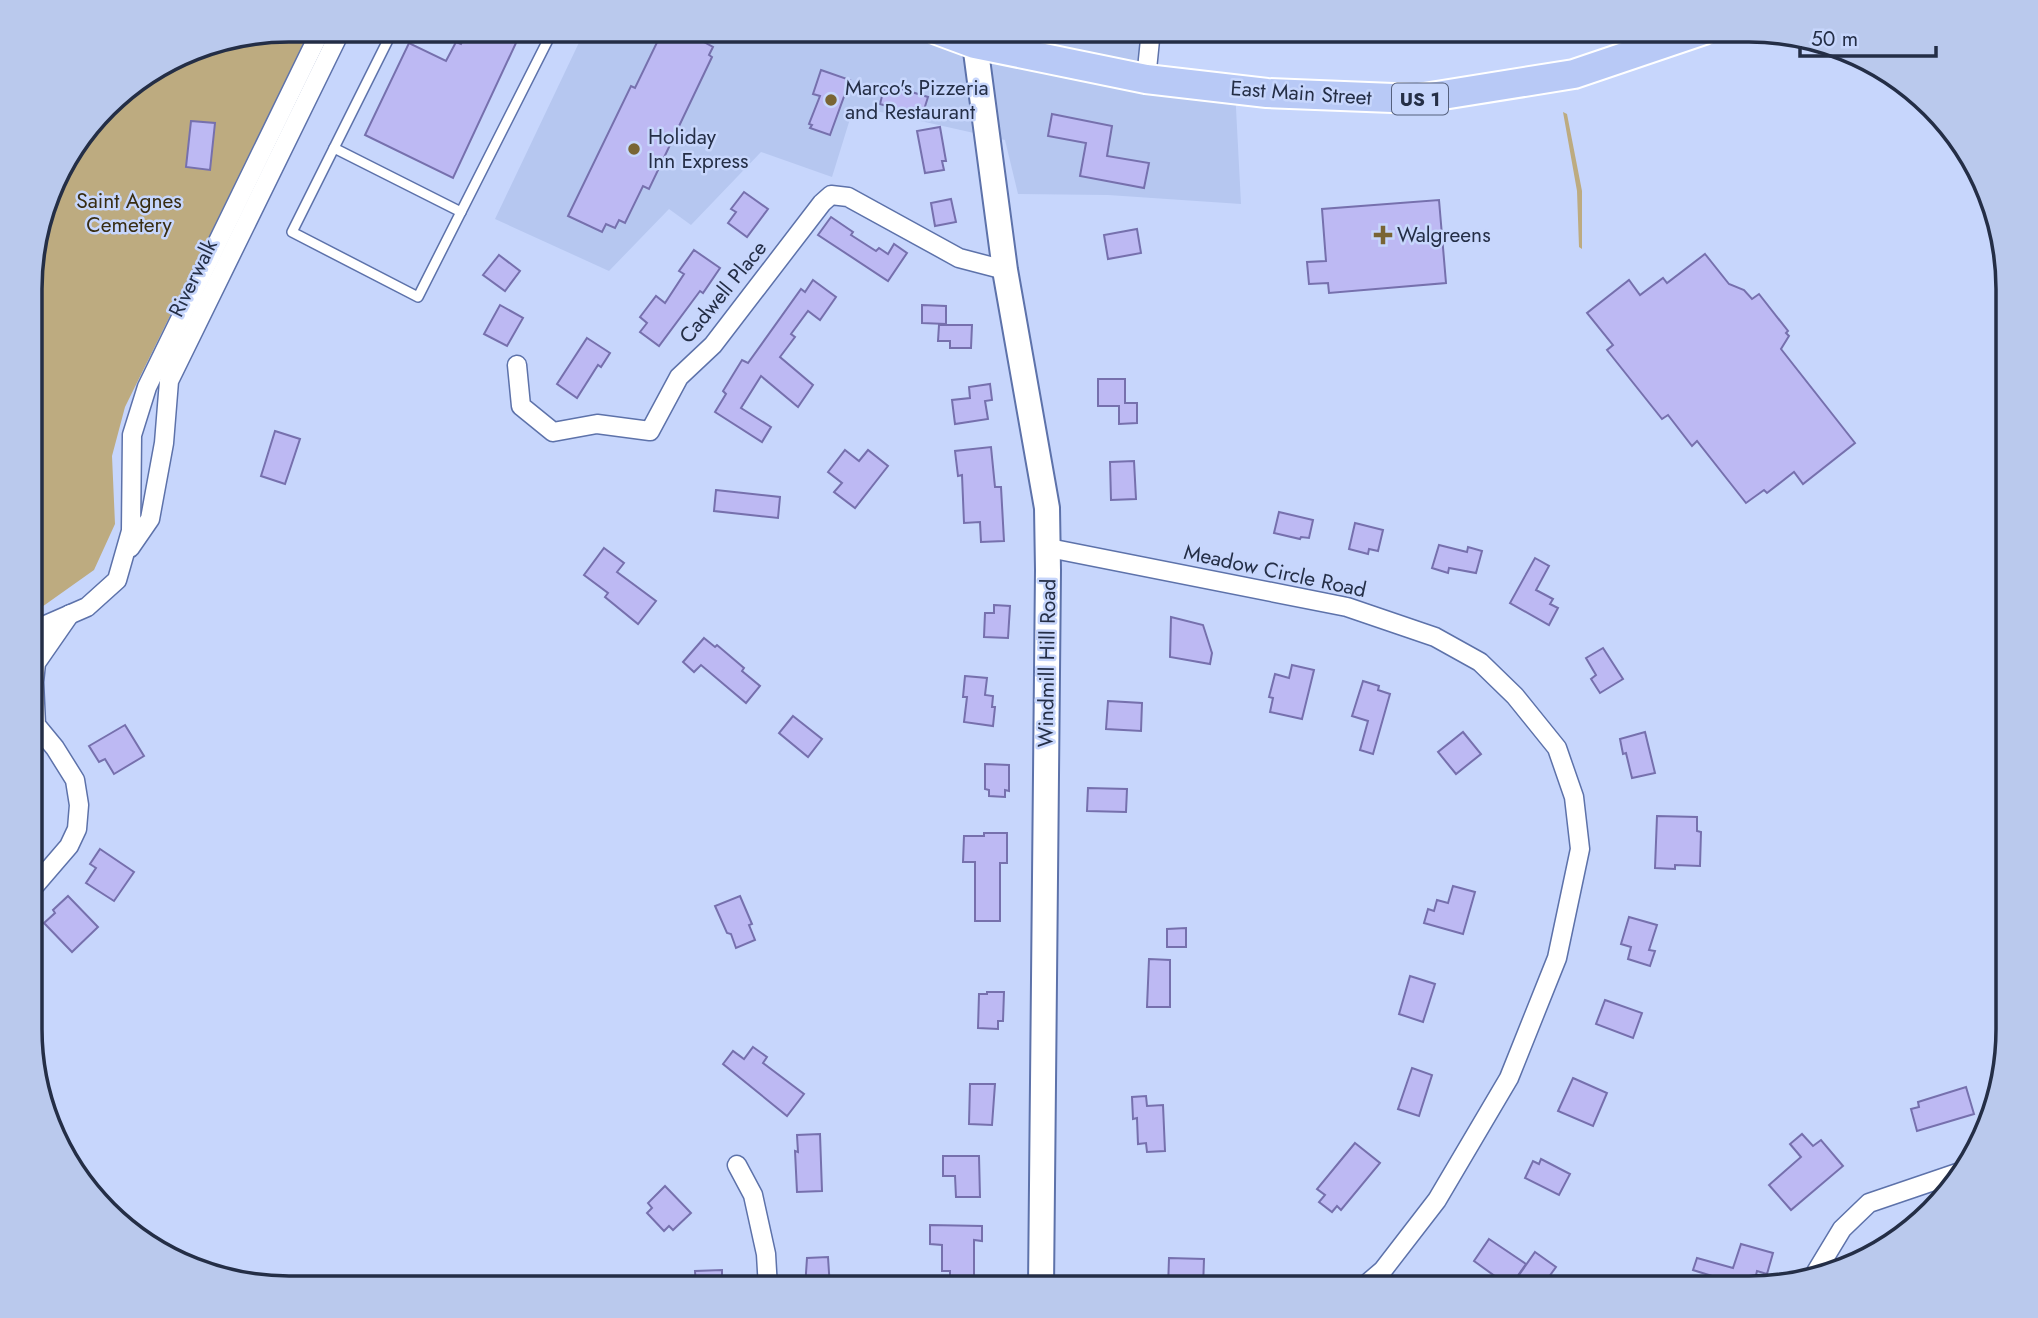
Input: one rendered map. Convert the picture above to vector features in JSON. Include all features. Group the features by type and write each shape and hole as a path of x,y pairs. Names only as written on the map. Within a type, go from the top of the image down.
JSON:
{"main road":[{"name":"East Main Street","path":"998,43 1146,79 1267,93 1418,99 1574,74 1668,42"}],"street":[{"path":"1146,79 1150,42"},
{"name":"Riverwalk","path":"42,629 87,607 117,580 131,531 132,435 147,387 315,43"},
{"name":"Riverwalk","path":"124,556 150,519 164,443 169,381 335,43"},
{"name":"Windmill Hill Road","path":"980,43 1005,270 1047,508 1049,548 1041,1275"},
{"name":"Cadwell Place","path":"517,365 521,406 553,432 597,424 650,431 679,377 713,345 822,203 831,195 848,197 958,258 1005,270"},
{"name":"Meadow Circle Road","path":"1049,548 1347,607 1435,637 1480,663 1515,696 1557,748 1574,797 1580,849 1557,958 1509,1078 1437,1200 1377,1275"},
{"name":"Riverwalk","path":"42,654 70,614"},
{"name":"Riverwalk","path":"42,732 75,780 79,805 77,828 69,846 42,877"},
{"path":"737,1165 753,1195 766,1254 767,1276"},
{"path":"1820,1266 1842,1229 1869,1203 1947,1177"}],"lane":[{"path":"387,43 292,233 418,297 547,43"},
{"path":"334,148 461,212"}],"shaded area":[{"path":"1155,42 1146,79 1235,89 1241,204 1108,195 1018,194 1005,140 854,106 832,177 761,152 691,225 669,209 609,271 495,219 579,43"}],"green space":[{"name":"Saint Agnes Cemetery","path":"305,43 125,407 112,456 115,524 94,570 42,607 42,289 44,257 55,209 75,165 103,126 126,103 165,75 225,50 257,44"},
{"path":"1563,112 1567,114 1582,191 1582,249 1579,247 1577,191"}],"building":[{"path":"409,43 446,61 456,43 516,43 453,178 365,135"},
{"name":"Holiday Inn Express","path":"657,43 705,43 713,47 709,55 712,57 649,189 643,186 625,223 619,220 615,228 606,224 602,232 568,216 631,86 635,88"},
{"name":"Marco's Pizzeria and Restaurant","path":"821,70 850,80 830,135 810,128 812,125 809,124 820,96 813,94"},
{"path":"885,84 928,97 922,116 880,104"},
{"path":"1052,114 1112,126 1107,156 1149,163 1144,188 1080,176 1086,143 1048,136"},
{"path":"191,121 215,123 210,170 186,167"},
{"path":"940,127 946,161 942,161 944,170 925,173 917,131"},
{"path":"744,192 768,209 747,237 728,223 736,212 731,209"},
{"path":"951,199 956,222 935,226 931,203"},
{"name":"Walgreens","path":"1439,200 1446,283 1329,293 1328,283 1309,284 1307,262 1326,261 1322,209"},
{"path":"831,217 853,232 851,235 876,251 879,248 888,254 894,244 907,253 888,281 818,235"},
{"path":"1137,229 1141,253 1108,259 1104,235"},
{"path":"694,250 720,268 659,346 640,332 647,323 640,317 656,296 665,303 684,274 679,271"},
{"path":"1705,254 1729,284 1744,290 1752,299 1759,294 1788,331 1786,333 1789,336 1781,349 1855,443 1803,484 1794,472 1767,493 1764,490 1746,503 1697,441 1692,446 1668,415 1662,419 1607,350 1613,345 1587,313 1629,280 1640,295 1663,278 1667,283"},
{"path":"499,255 520,271 505,291 483,275"},
{"path":"813,280 836,297 820,320 808,311 791,334 795,337 780,357 813,385 798,407 761,376 741,408 771,427 762,442 715,412 726,394 723,391 742,360 748,363 801,289 805,292"},
{"path":"500,305 523,318 507,346 484,334"},
{"path":"922,305 946,306 946,324 922,323"},
{"path":"939,325 972,325 971,348 950,348 950,341 938,341"},
{"path":"587,338 610,353 601,367 598,365 577,398 557,384"},
{"path":"1098,379 1125,379 1125,403 1137,403 1137,423 1119,424 1119,406 1098,406"},
{"path":"990,384 992,400 985,401 988,419 955,424 952,400 970,398 969,387"},
{"path":"275,431 300,439 285,484 261,476"},
{"path":"991,447 995,487 1001,487 1004,541 981,542 980,522 964,523 962,475 958,476 955,451"},
{"path":"845,450 859,461 868,450 888,466 855,508 834,492 842,483 828,472"},
{"path":"1134,461 1136,499 1111,500 1110,462"},
{"path":"716,490 780,497 778,518 714,511"},
{"path":"1279,512 1313,520 1309,538 1300,539 1274,533"},
{"path":"1355,523 1383,530 1378,551 1369,549 1368,554 1349,549"},
{"path":"1439,545 1467,552 1468,547 1482,551 1476,573 1449,568 1448,573 1432,568"},
{"path":"604,548 624,563 617,572 656,601 638,624 605,597 608,593 584,575"},
{"path":"1535,558 1549,566 1536,590 1553,599 1550,604 1558,608 1549,625 1510,603"},
{"path":"994,605 1010,606 1008,638 984,637 985,613 994,613"},
{"path":"1171,617 1203,625 1212,653 1210,664 1170,657"},
{"path":"704,638 715,647 717,645 744,668 742,671 760,686 746,703 701,665 694,672 683,662"},
{"path":"1603,648 1623,679 1600,693 1591,679 1596,675 1586,658"},
{"path":"1292,665 1314,670 1302,719 1270,712 1273,698 1269,697 1275,674 1289,678"},
{"path":"965,676 987,678 985,695 993,696 992,707 995,707 993,726 964,722 967,697 963,697"},
{"path":"1363,681 1379,686 1378,690 1390,694 1373,754 1360,750 1368,721 1352,716"},
{"path":"1108,701 1142,703 1141,731 1106,729"},
{"path":"793,716 822,739 808,757 779,733"},
{"path":"125,725 144,756 114,774 105,759 99,762 89,746"},
{"path":"1463,732 1481,754 1456,774 1438,752"},
{"path":"1645,732 1655,773 1632,778 1620,739"},
{"path":"985,764 1009,765 1009,791 1005,790 1005,797 989,796 989,790 985,789"},
{"path":"1088,788 1127,789 1126,812 1087,811"},
{"path":"1657,816 1697,817 1697,831 1701,832 1700,866 1675,865 1675,869 1655,868"},
{"path":"984,833 1007,833 1007,863 1000,863 1000,921 975,921 975,862 963,862 964,836 984,836"},
{"path":"100,849 134,872 114,901 86,883 96,868 90,864"},
{"path":"1453,886 1475,892 1463,934 1424,923 1428,909 1434,911 1437,900 1448,903"},
{"path":"68,896 98,927 72,952 44,923"},
{"path":"740,896 752,924 749,925 755,940 736,948 715,906"},
{"path":"1629,917 1657,925 1649,950 1655,951 1650,966 1628,959 1631,947 1621,944"},
{"path":"1186,928 1186,947 1167,947 1167,929"},
{"path":"1149,959 1170,960 1170,1007 1147,1007"},
{"path":"1410,976 1435,984 1423,1022 1399,1014"},
{"path":"1004,992 1003,1021 998,1021 998,1029 978,1028 979,994"},
{"path":"1605,1000 1642,1013 1633,1038 1596,1024"},
{"path":"753,1047 767,1057 763,1063 804,1094 787,1116 723,1064 733,1051 744,1059"},
{"path":"1412,1068 1432,1075 1419,1116 1398,1109"},
{"path":"1573,1078 1607,1093 1593,1126 1558,1111"},
{"path":"970,1084 995,1084 992,1125 969,1124"},
{"path":"1966,1087 1974,1114 1917,1131 1911,1109 1919,1107 1918,1102"},
{"path":"1146,1096 1147,1106 1163,1105 1165,1151 1147,1152 1146,1143 1138,1144 1137,1118 1133,1119 1132,1097"},
{"path":"820,1134 822,1191 797,1192 797,1135"},
{"path":"1802,1134 1813,1146 1821,1140 1843,1166 1791,1210 1769,1185 1801,1157 1790,1144"},
{"path":"1355,1143 1380,1163 1341,1210 1337,1206 1332,1212 1319,1202 1325,1195 1317,1189"},
{"path":"943,1156 979,1156 980,1197 956,1197 955,1176 943,1176"},
{"path":"1541,1159 1570,1174 1559,1195 1525,1178 1533,1161 1539,1164"},
{"path":"665,1186 691,1213 673,1230 669,1226 664,1231 647,1213 652,1208 648,1203"},
{"path":"930,1225 982,1226 982,1241 974,1240 974,1276 950,1276 950,1271 942,1271 942,1245 930,1244"},
{"path":"1489,1239 1526,1264 1518,1275 1494,1275 1474,1261"},
{"path":"1741,1244 1773,1253 1767,1274 1757,1271 1756,1275 1709,1275 1693,1270 1697,1258 1733,1268"},
{"path":"1535,1252 1556,1267 1550,1275 1519,1275"},
{"path":"828,1257 829,1276 806,1276 807,1258"},
{"path":"1169,1258 1204,1259 1203,1275 1168,1275"},
{"path":"722,1270 722,1276 695,1276 695,1271"}],"place":[{"name":"Marco's Pizzeria and Restaurant","path":"831,100"},
{"name":"Holiday Inn Express","path":"634,149"},
{"name":"Walgreens","path":"1383,235"}]}
